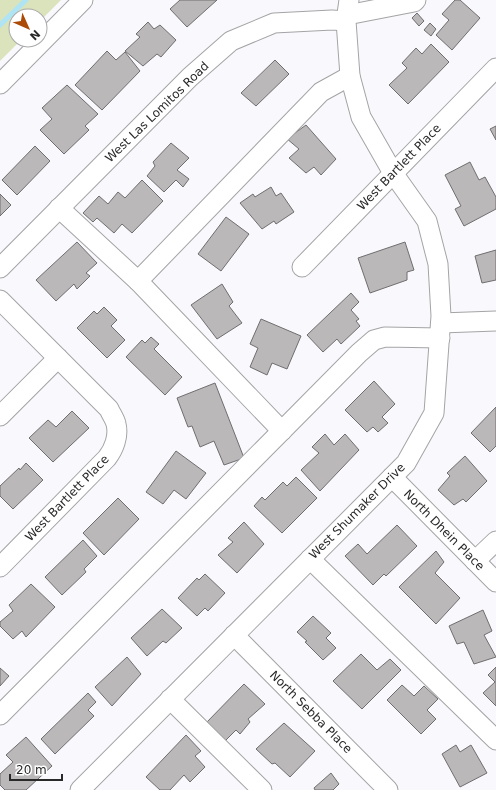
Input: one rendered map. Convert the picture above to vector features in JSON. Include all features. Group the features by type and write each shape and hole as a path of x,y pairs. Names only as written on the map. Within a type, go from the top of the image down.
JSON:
{"street":[{"path":"0,84 83,0"},
{"name":"West Las Lomitos Road","path":"0,268 190,77 231,41 274,23 332,20 347,12 414,2 416,0"},
{"name":"West Shumaker Drive","path":"88,787 170,699 406,463 434,413 442,316 438,264 427,221 393,173 361,117 350,76 347,12"},
{"name":"West Bartlett Place","path":"302,267 496,68"},
{"path":"138,282 321,92 350,76"},
{"path":"59,208 138,282 282,431"},
{"name":"West Bartlett Place","path":"0,300 109,409 116,425 124,429 117,435 114,448 107,458 0,567"},
{"path":"0,715 359,353 374,340 440,331 496,321"},
{"path":"0,416 58,358"},
{"name":"North Dhein Place","path":"392,477 496,582"},
{"path":"475,561 496,541"},
{"path":"310,559 496,740"},
{"name":"North Sebba Place","path":"234,635 388,790"},
{"path":"170,699 262,790"}],"green space":[{"path":"0,0 61,0 48,13 48,8 8,8 8,48 13,48 0,61"}],"building":[{"path":"180,0 217,0 187,27 170,9"},
{"path":"455,0 460,0 480,18 452,50 436,35 449,20 442,14"},
{"path":"417,13 424,21 419,26 412,18"},
{"path":"148,22 154,29 160,25 176,40 161,57 157,54 143,66 125,51 140,37 136,34"},
{"path":"430,23 436,29 431,36 424,30"},
{"path":"431,44 449,62 408,104 389,85 407,68 402,63 416,48 422,54"},
{"path":"107,51 116,60 125,52 140,71 102,110 75,85"},
{"path":"275,60 289,74 256,106 241,93"},
{"path":"67,85 98,114 85,126 89,130 64,154 40,130 52,119 42,108"},
{"path":"306,125 336,159 321,175 314,167 306,173 289,158 299,149 286,138 292,130 295,133"},
{"path":"496,126 496,140 490,129"},
{"path":"171,143 189,158 177,170 189,179 183,187 176,180 164,192 147,176 155,166 153,162"},
{"path":"35,146 50,161 17,195 2,180"},
{"path":"470,162 479,180 485,177 496,197 496,209 464,226 455,209 461,206 445,175"},
{"path":"142,180 163,201 132,233 122,224 114,233 97,218 93,222 83,213 99,196 108,204 118,192 125,198"},
{"path":"271,187 276,196 281,193 294,212 276,224 274,221 262,229 240,203 253,194 255,197"},
{"path":"0,194 11,205 0,216"},
{"path":"226,217 249,234 221,271 198,254"},
{"path":"77,242 97,263 86,273 90,276 77,289 74,284 56,301 36,280"},
{"path":"405,242 414,270 407,272 407,280 370,293 358,258"},
{"path":"496,250 496,280 482,283 475,256"},
{"path":"222,284 233,302 229,306 242,323 217,339 191,305"},
{"path":"351,293 359,302 351,310 359,319 356,321 360,326 341,344 337,339 323,352 307,335"},
{"path":"104,307 117,320 111,326 125,340 107,358 77,328 94,311 97,314"},
{"path":"261,319 301,336 287,369 272,363 267,375 250,367 258,348 250,344"},
{"path":"151,337 159,344 154,349 182,377 165,395 126,357 142,340 145,343"},
{"path":"374,381 395,404 382,417 388,423 378,432 373,427 367,432 345,410"},
{"path":"215,383 244,458 224,465 214,441 200,447 192,426 188,427 177,398"},
{"path":"496,407 496,446 490,452 471,433"},
{"path":"72,411 89,428 53,462 29,438 48,420 56,427"},
{"path":"325,434 334,445 345,434 359,450 320,491 301,470 319,453 312,447"},
{"path":"176,451 206,473 186,499 174,490 163,504 146,492"},
{"path":"465,456 487,481 466,502 463,499 454,505 438,490 450,476 447,473"},
{"path":"26,463 43,480 13,509 0,496 0,486 19,468 20,470"},
{"path":"296,477 317,498 282,533 254,506 262,497 265,500 283,482 287,486"},
{"path":"118,498 139,519 104,555 83,533"},
{"path":"244,522 264,544 237,573 218,555 233,542 228,538"},
{"path":"397,525 417,546 386,576 384,574 373,585 345,556 358,544 367,554"},
{"path":"83,540 97,556 84,569 86,572 62,595 45,577"},
{"path":"436,551 444,562 435,573 460,598 436,624 399,587"},
{"path":"205,574 225,593 208,611 205,608 197,616 178,598 197,578 199,580"},
{"path":"31,584 55,607 26,637 22,631 13,639 0,626 0,622 13,611 9,605"},
{"path":"162,609 182,628 166,643 163,641 147,656 131,638"},
{"path":"483,610 492,631 484,635 496,657 474,664 464,642 457,644 449,626"},
{"path":"313,616 331,633 326,638 336,648 323,660 305,642 307,641 297,632"},
{"path":"361,654 377,670 390,659 401,670 362,709 333,681"},
{"path":"127,657 141,674 112,706 95,687"},
{"path":"496,667 496,706 483,693 495,682 488,675"},
{"path":"0,668 9,676 0,686"},
{"path":"244,684 265,704 248,719 250,722 240,734 236,730 224,742 206,723"},
{"path":"402,685 414,696 424,686 438,699 427,710 436,719 421,734 387,700"},
{"path":"88,693 96,702 88,710 94,716 55,754 41,739"},
{"path":"284,723 315,751 290,777 275,763 272,764 256,749"},
{"path":"186,735 201,751 195,756 205,767 190,782 184,775 170,790 160,790 146,777"},
{"path":"26,737 52,766 26,790 5,790 0,785 0,774 13,762 6,755"},
{"path":"456,745 460,752 471,745 487,773 460,787 442,754"},
{"path":"331,773 339,784 333,790 315,790 314,788"}],"waterway":[{"path":"0,25 26,0"}]}
